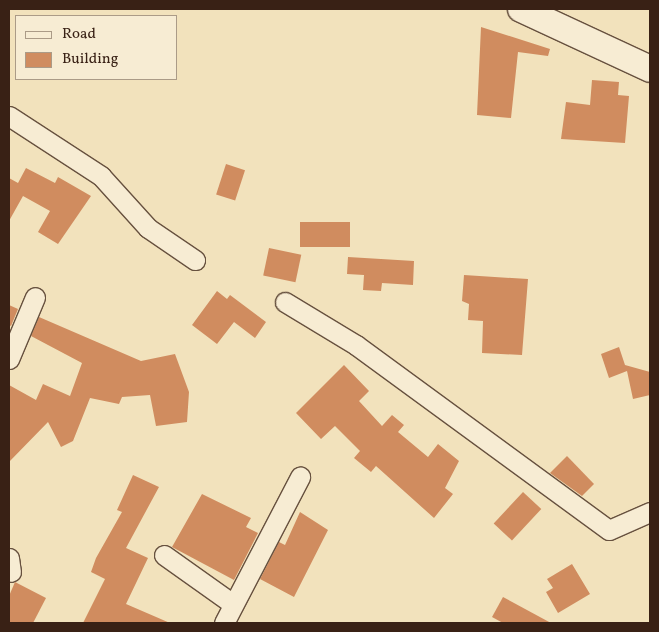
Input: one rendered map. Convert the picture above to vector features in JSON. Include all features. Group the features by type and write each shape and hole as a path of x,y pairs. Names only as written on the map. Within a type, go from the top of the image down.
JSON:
{"main road":[{"path":"521,9 650,70"}],"street":[{"path":"9,116 101,176 148,228 195,260"},
{"path":"9,359 35,298"},
{"path":"285,302 356,345 609,530 650,512"},
{"path":"224,623 300,477"},
{"path":"164,555 234,604"}],"building":[{"path":"481,27 550,49 548,56 518,52 511,118 477,115"},
{"path":"592,80 619,82 618,95 629,96 625,143 561,139 566,102 590,105"},
{"path":"226,164 245,170 235,201 216,194"},
{"path":"26,168 55,183 58,177 91,196 58,244 38,232 50,211 23,196 9,221 9,178 18,183"},
{"path":"300,222 350,222 350,247 300,247"},
{"path":"269,248 301,255 295,282 263,275"},
{"path":"348,257 414,261 413,285 382,283 381,291 363,290 364,275 347,274"},
{"path":"464,275 528,279 522,355 482,353 483,321 468,320 469,304 462,301"},
{"path":"217,291 227,299 230,295 266,322 255,338 234,322 217,344 192,325"},
{"path":"9,305 18,309 11,326 9,325"},
{"path":"39,317 141,361 175,354 189,392 187,422 156,426 150,395 122,397 119,404 90,398 73,441 61,447 48,422 9,462 9,385 36,400 43,384 70,396 82,363 31,336"},
{"path":"619,347 625,365 650,372 650,395 633,399 627,371 609,378 601,354"},
{"path":"344,365 369,391 359,401 382,426 392,415 404,425 398,432 428,457 438,444 459,461 445,488 453,494 434,518 376,466 371,472 354,458 360,451 335,426 321,439 296,413"},
{"path":"567,456 594,484 582,496 550,473"},
{"path":"133,475 159,487 126,548 148,558 126,604 170,623 83,623 105,579 91,572 96,558 122,512 117,510"},
{"path":"523,492 541,509 512,540 494,523"},
{"path":"202,494 251,518 246,527 258,533 234,580 172,547"},
{"path":"300,512 328,530 294,597 260,579 279,542 285,545"},
{"path":"572,564 590,594 558,613 546,592 553,588 547,579"},
{"path":"15,582 46,598 33,623 9,623 9,596"},
{"path":"503,597 551,623 503,623 492,617"}]}
